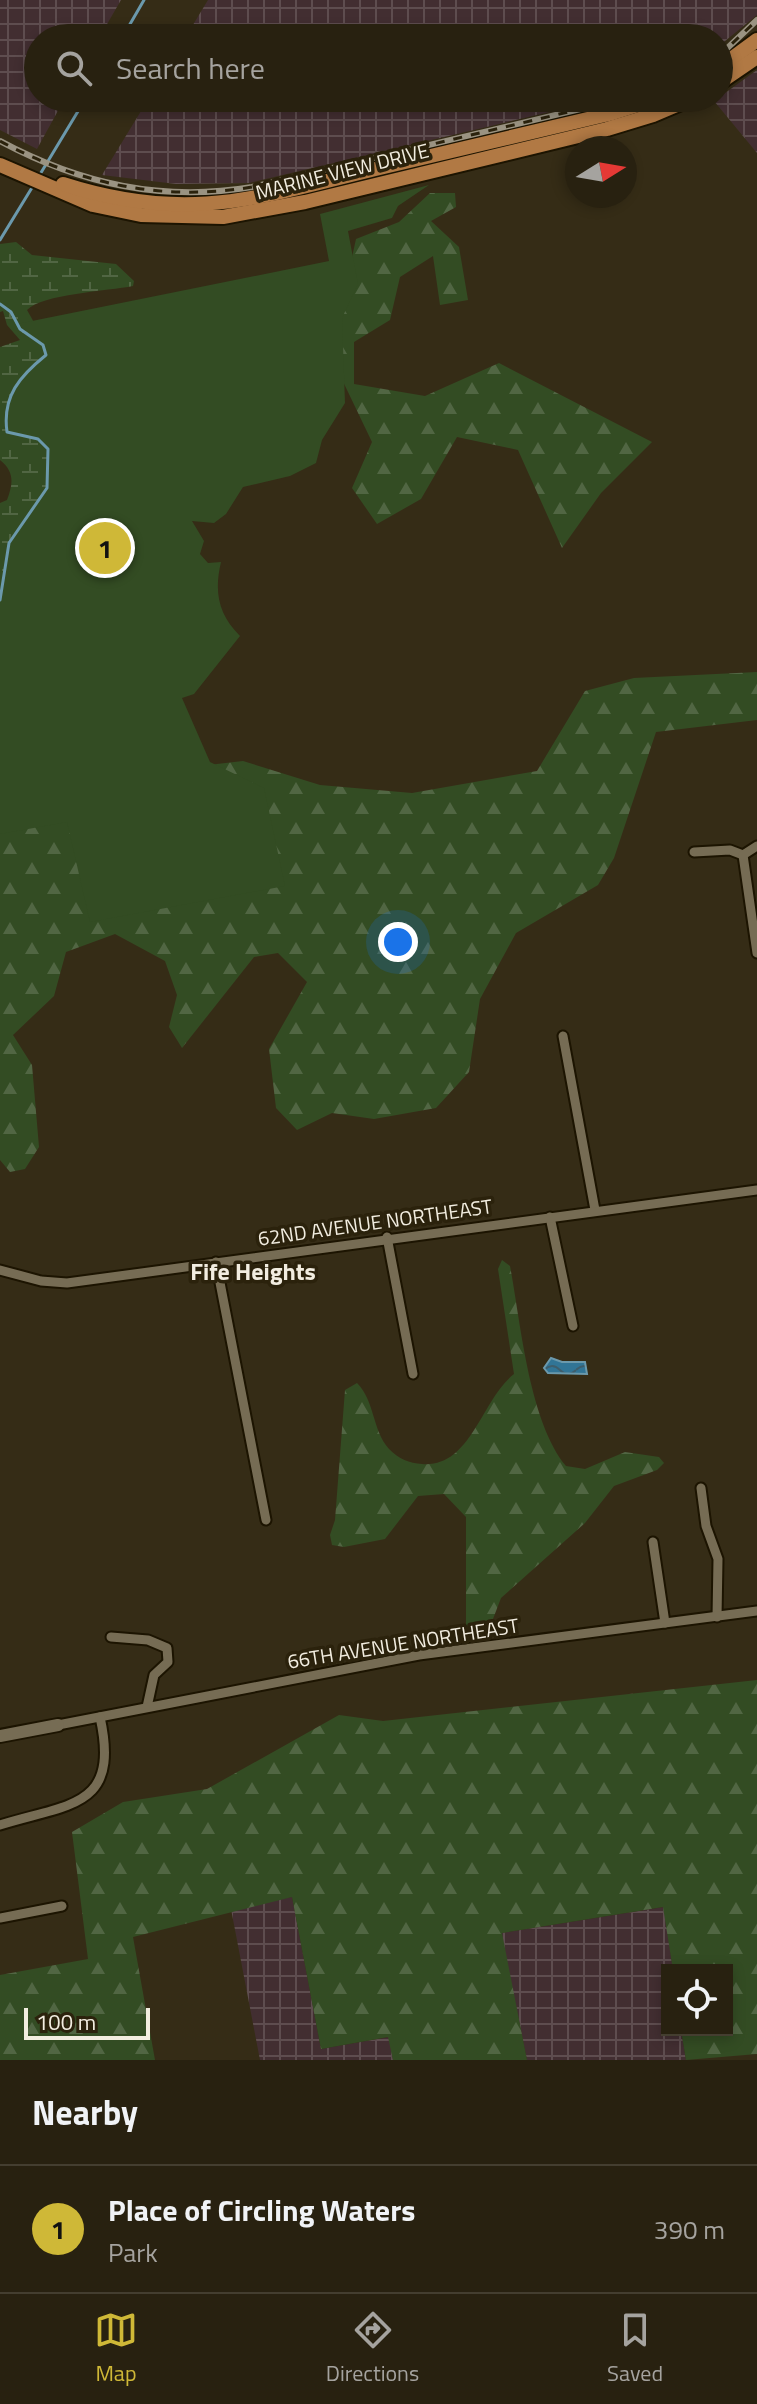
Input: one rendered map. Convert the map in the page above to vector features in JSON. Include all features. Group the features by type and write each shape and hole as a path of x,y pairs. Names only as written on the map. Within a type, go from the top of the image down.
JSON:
{"main road":[{"path":"733,58 757,40"},
{"path":"733,73 757,57"},
{"name":"MARINE VIEW DRIVE","path":"56,186 151,204 222,204 253,200 615,112"},
{"name":"MARINE VIEW DRIVE","path":"0,165 22,171 93,205 141,215 190,218 253,214 607,129 660,112"},
{"name":"MARINE VIEW DRIVE","path":"0,155 22,171"}],"street":[{"path":"743,855 757,846"},
{"path":"694,852 730,850 743,855"},
{"path":"743,855 757,953"},
{"path":"563,1036 595,1210"},
{"name":"62ND AVENUE NORTHEAST","path":"0,1270 41,1281 67,1283 387,1237 757,1190"},
{"path":"550,1217 573,1326"},
{"path":"387,1237 413,1374"},
{"path":"216,1262 266,1520"},
{"path":"701,1488 709,1538 718,1559 717,1617"},
{"path":"653,1542 665,1623"},
{"name":"66TH AVENUE NORTHEAST","path":"58,1725 419,1655 757,1611"},
{"path":"111,1637 148,1640 167,1648 168,1662 154,1675 147,1707"},
{"path":"0,1825 82,1800 96,1788 103,1776 105,1751 100,1717"},
{"path":"0,1736 58,1725"},
{"path":"0,1918 62,1906"}],"shaded area":[{"path":"0,0 121,0 107,24 24,24 24,112 57,112 37,149 0,130"},
{"path":"208,0 757,0 757,15 733,35 733,24 193,24"},
{"path":"757,70 757,153 723,112 733,112 733,87"},
{"path":"140,112 550,112 249,183 176,184 102,175"},
{"path":"292,1897 321,2049 389,2037 393,2060 260,2060 231,1909"},
{"path":"664,1907 672,1964 661,1964 661,2036 682,2036 686,2060 527,2060 501,1933"}],"green space":[{"path":"429,185 398,206 392,218 348,231 358,284 342,318 345,403 322,440 316,463 290,476 243,487 226,514 214,523 192,521 204,541 200,554 208,563 221,562 218,593 222,611 240,636 194,694 182,698 210,762 264,788 285,886 90,922 67,822 0,834 0,600 9,543 47,488 48,449 38,439 7,432 7,408 15,388 46,355 43,345 17,324 329,261 320,214"},
{"path":"430,193 455,193 456,207 431,221 459,247 468,300 440,305 433,256 400,277 390,320 354,342 354,384 425,396 499,363 652,442 601,493 562,548 518,450 457,437 421,499 377,524 352,488 372,442 337,369 336,331 356,239 399,222"},
{"path":"16,242 32,255 116,264 134,281 133,286 46,300 27,310 36,326 58,340 60,489 0,632 0,503 7,500 11,483 8,469 0,460 0,347 20,340 7,325 3,311 0,312 0,244"},
{"path":"0,651 165,770 243,761 320,785 412,793 537,771 585,691 634,678 757,672 757,720 656,732 614,858 598,885 516,933 480,999 469,1072 436,1108 374,1119 332,1113 297,1130 276,1108 269,1049 307,982 278,953 254,957 182,1048 169,1027 177,995 165,961 115,934 66,952 54,996 13,1035 32,1065 39,1147 25,1169 10,1172 0,1160"},
{"path":"502,1260 510,1266 528,1371 543,1424 566,1466 585,1469 625,1452 659,1457 664,1463 657,1470 614,1486 585,1523 501,1598 488,1632 466,1636 466,1517 444,1494 418,1496 385,1539 344,1547 332,1545 330,1535 335,1520 345,1390 357,1383 367,1398 379,1433 389,1449 404,1460 422,1464 439,1462 464,1444 503,1385 514,1374 498,1269"},
{"path":"757,1680 757,2054 686,2060 682,2036 733,2036 733,1964 672,1964 663,1907 502,1933 527,2060 393,2060 388,2037 321,2049 292,1897 133,1937 155,2060 0,2060 0,1975 88,1959 72,1832 123,1802 207,1789 339,1715 383,1721"}],"water":[{"path":"551,1358 562,1362 585,1362 587,1374 548,1373 544,1368"}],"waterway":[{"path":"130,24 144,0"},
{"path":"39,176 78,112"},
{"path":"0,240 33,186"},
{"path":"0,304 11,312 20,329 43,345 46,355 21,379 10,397 7,432 38,439 48,449 47,488 9,543 0,600"}],"railway":[{"path":"733,43 757,20"},
{"path":"0,141 60,168 122,186 186,192 219,191 252,187 568,112"}],"place":[{"name":"Place of Circling Waters","path":"105,548"}],"district":[{"name":"Fife Heights","path":"253,1271"}]}
